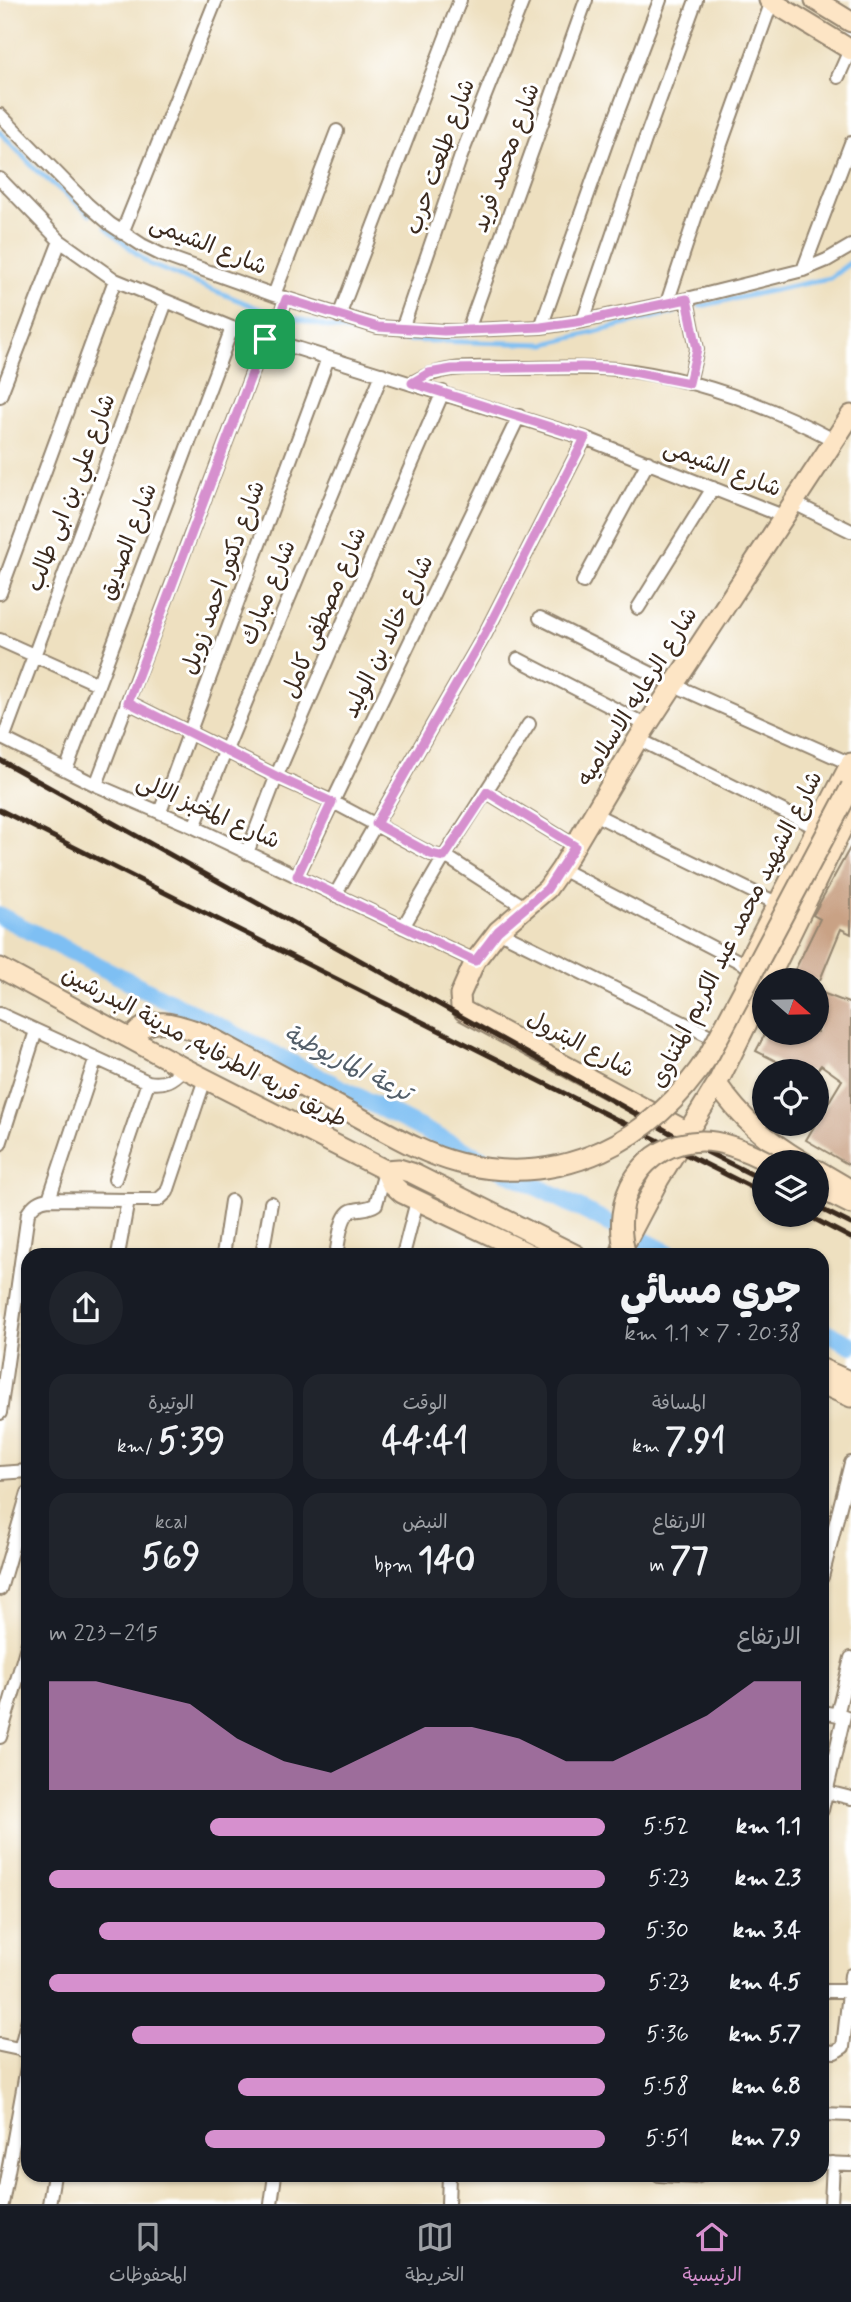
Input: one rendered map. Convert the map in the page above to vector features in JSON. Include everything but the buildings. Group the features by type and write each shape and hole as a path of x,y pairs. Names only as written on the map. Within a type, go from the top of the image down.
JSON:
{"street":[{"path":"122,233 216,0"},
{"path":"339,316 460,0"},
{"name":"شارع طلعت حرب","path":"402,329 461,156 523,0"},
{"name":"شارع محمد فريد","path":"468,330 586,0"},
{"path":"541,327 660,0"},
{"path":"583,321 696,0"},
{"path":"667,303 770,1 851,50 838,77"},
{"path":"822,2 851,23"},
{"name":"شارع الشيمى","path":"0,115 87,204 122,233 163,255 280,297 378,327 468,330 541,327 583,321 803,270 851,246"},
{"path":"96,785 268,340 337,131"},
{"path":"803,270 851,143"},
{"name":"شارع الشيمى","path":"0,179 60,241 115,280 166,302 268,340 585,438 713,488 788,509 851,531"},
{"path":"0,396 60,241"},
{"path":"0,593 115,280"},
{"path":"687,299 697,349 689,383"},
{"name":"شارع علي بن ابى طالب","path":"1,738 166,302"},
{"name":"شارع الصديق","path":"66,770 232,328"},
{"name":"شارع دكتور احمد زويل","path":"160,812 328,358"},
{"path":"412,383 429,373 452,369 618,369 689,383 763,406 834,440"},
{"name":"شارع مبارك","path":"194,827 382,374"},
{"name":"شارع مصطفى كامل","path":"247,853 276,775 443,392"},
{"name":"شارع الرعايه الاسلاميه","path":"460,995 475,961 498,931 547,889 561,869 643,732 851,415"},
{"name":"شارع خالد بن الوليد","path":"297,876 519,416"},
{"path":"335,895 485,634 585,438"},
{"path":"583,582 648,462"},
{"path":"638,608 713,488"},
{"path":"540,618 674,685 851,764"},
{"path":"0,640 98,684"},
{"path":"518,659 643,732 836,838"},
{"path":"128,702 376,824 431,854 444,857 526,908"},
{"path":"403,926 529,724"},
{"name":"شارع المخبز الالى","path":"1,738 475,961"},
{"name":"شارع الشهيد محمد عبد الكريم المتناوى","path":"667,1120 851,764"},
{"path":"132,1038 139,1028 151,1023 179,1025 204,1034 390,1134 458,1163 519,1170 545,1169 581,1160 636,1133 676,1099 694,1078 709,1055 851,787"},
{"path":"487,792 575,846"},
{"name":"شارع الشهيد محمد عبد الكريم المتناوى","path":"774,968 851,810"},
{"path":"594,814 778,904"},
{"path":"561,869 746,965"},
{"path":"498,931 710,1036"},
{"name":"طريق قريه الطرفايه, مدينة البدرشين","path":"0,968 184,1068 385,1170 399,1169 412,1173 562,1248"},
{"name":"شارع البترول","path":"460,995 464,1012 688,1132"},
{"path":"624,1248 659,1179 717,1084 752,1013"},
{"path":"0,1014 148,1082 163,1083 174,1079 184,1068"},
{"path":"0,1144 36,1031"},
{"path":"49,1199 96,1058"},
{"path":"23,1248 28,1213 40,1200 158,1200 167,1192 205,1079"},
{"path":"115,1179 148,1082"},
{"path":"717,1084 759,1134 784,1150"},
{"path":"621,1248 622,1204 639,1171 652,1158 668,1148 705,1141 730,1146 752,1155"},
{"path":"337,1248 345,1215 352,1210 369,1208 376,1204 385,1170"},
{"name":"طريق قريه الطرفايه, مدينة البدرشين","path":"385,1170 396,1188 417,1201 515,1248"},
{"path":"829,1177 851,1190"},
{"path":"829,1193 851,1203"},
{"path":"119,1248 128,1200"},
{"path":"224,1248 231,1201"},
{"path":"405,1248 417,1201"},
{"path":"263,1248 271,1203"},
{"path":"0,1413 21,1262"},
{"path":"0,1313 14,1312"},
{"path":"829,1372 851,1382"},
{"path":"829,1387 851,1397"},
{"path":"829,1549 851,1463"},
{"path":"0,1473 21,1472"},
{"path":"0,1589 21,1517"},
{"path":"829,1783 844,1716 851,1658"},
{"path":"0,1737 21,1666"},
{"path":"829,1792 851,1798"},
{"path":"829,2051 839,2051 844,2043 851,1975"},
{"path":"829,1991 850,1991"},
{"path":"0,2045 21,2049"},
{"path":"2,2204 21,2100"},
{"path":"829,2114 851,2115"},
{"path":"829,2163 851,2164"},
{"path":"829,2177 831,2204"},
{"path":"49,2204 53,2182"},
{"path":"271,2204 274,2182"},
{"path":"448,2204 449,2182"}],"waterway":[{"path":"0,132 36,170 90,214"},
{"path":"106,227 149,264 260,309 332,328 399,340 546,344 675,312"},
{"path":"700,306 830,278 851,262"},
{"name":"ترعة الماريوطية","path":"0,916 658,1248"},
{"name":"ترعة الماريوطية","path":"829,1334 851,1345"}],"railway":[{"path":"0,760 683,1140 752,1174"},
{"path":"0,810 752,1187"},
{"path":"829,1213 851,1224"},
{"path":"829,1227 851,1238"}],"route":[{"path":"286,299 378,327 444,331 541,327 596,319 687,299 697,339 696,357 689,383 618,369 582,367 440,370 412,383 585,438 485,634 376,824 431,854 444,857 487,792 575,846 547,889 498,931 475,961 297,876 332,802 128,702 265,339 271,341 286,299"}]}
